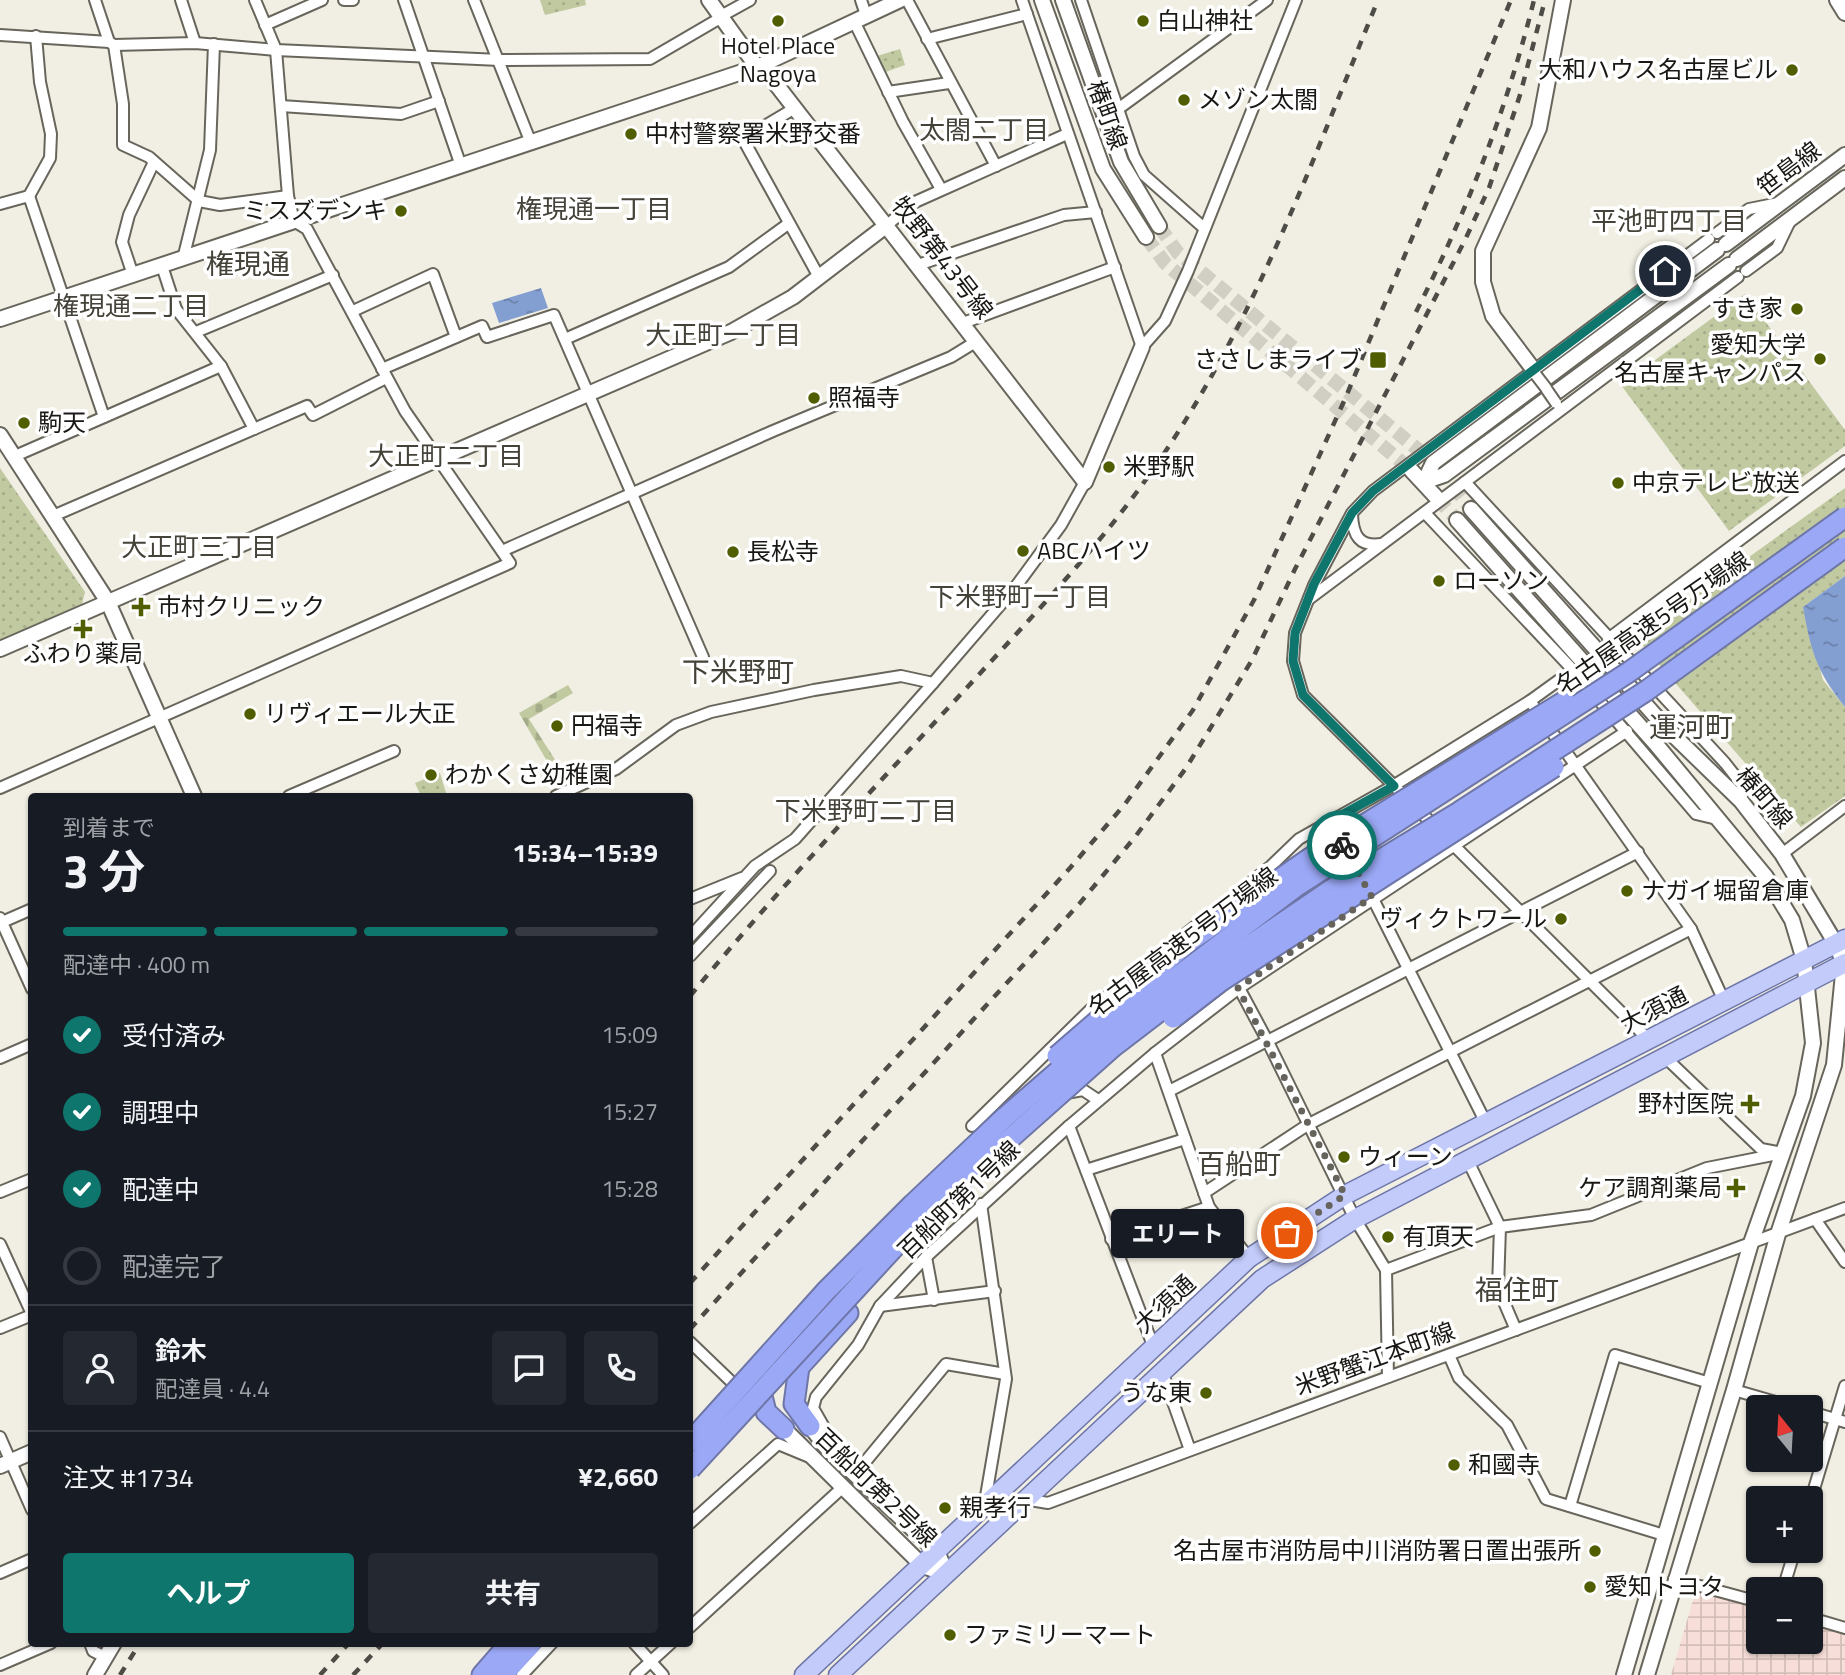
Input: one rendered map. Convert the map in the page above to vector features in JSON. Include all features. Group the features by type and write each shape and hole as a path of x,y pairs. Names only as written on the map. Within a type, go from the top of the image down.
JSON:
{"highway":[{"name":"名古屋高速5号万場線","path":"693,1439 826,1292 913,1204 1003,1119 1099,1035 1297,886 1629,672 1845,517"},
{"name":"名古屋高速5号万場線","path":"693,1466 924,1214 1113,1047 1212,971 1332,889 1459,812 1646,691 1845,547"},
{"path":"785,1429 766,1412 757,1385 762,1362 821,1287 905,1197 1088,1027 1186,944 1310,858 1555,706 1629,672"},
{"path":"812,1417 794,1404 793,1391 799,1367 934,1223 1123,1055 1221,981 1586,745 1646,691"},
{"path":"482,1675 506,1647"},
{"path":"503,1675 528,1647"}],"main road":[{"name":"大須通","path":"804,1675 1249,1258 1345,1195 1841,942"},
{"name":"大須通","path":"838,1675 1262,1279 1355,1219 1667,1059 1844,964"}],"street":[{"path":"95,0 111,43 123,104 123,145 154,162 199,201 220,205 288,196"},
{"path":"181,0 195,43"},
{"path":"0,788 510,564 440,458 405,411 307,229 294,221 288,196 276,50 255,0"},
{"path":"265,25 322,0"},
{"path":"344,0 353,0"},
{"path":"404,0 461,166"},
{"path":"474,0 531,143"},
{"name":"牧野第43号線","path":"709,0 757,67 772,79 795,108 1085,482"},
{"path":"0,36 36,36 111,43 195,43 276,50 500,60 650,59 750,0"},
{"path":"861,0 860,18 888,92 941,189"},
{"path":"0,319 757,67 900,0"},
{"path":"906,0 996,166"},
{"path":"1022,0 1142,347"},
{"name":"椿町線","path":"1042,0 1102,169 1146,237"},
{"name":"椿町線","path":"1063,0 1121,162 1158,226"},
{"path":"1081,0 1118,109 1144,175 1203,228"},
{"path":"1118,109 1268,0"},
{"path":"693,934 755,866 795,839 1014,589 1061,525 1085,482 1142,347 1165,321 1296,0"},
{"path":"1558,407 1493,316 1483,282 1483,251 1539,128 1563,0"},
{"path":"1837,0 1845,13"},
{"path":"927,39 1027,14"},
{"path":"0,204 29,196 50,158 51,134 40,82 36,36"},
{"path":"183,259 210,150 214,44"},
{"path":"888,92 949,83"},
{"path":"281,106 401,114 439,101"},
{"path":"795,108 743,139 819,277"},
{"path":"0,649 761,317 819,277 915,202 1067,134"},
{"name":"笹島線","path":"1845,155 1781,202 1717,241 1430,460 1424,482 1454,481 1738,268 1790,221 1845,178"},
{"path":"133,275 122,243 129,215 154,162"},
{"path":"29,196 104,418"},
{"path":"918,265 1064,215 1096,212"},
{"path":"565,339 729,267 788,224"},
{"path":"1649,1040 1303,695 1295,675 1292,647 1314,584 1352,513 1373,491 1717,241"},
{"path":"162,266 176,309 221,366 254,429"},
{"path":"963,323 1115,267"},
{"path":"1310,599 1425,513 1454,481 1558,407 1738,268"},
{"path":"353,311 433,274 456,337"},
{"path":"196,332 333,275"},
{"path":"53,516 307,406 313,415 384,374 482,326 487,337 554,315 703,657"},
{"path":"502,551 951,357 977,341"},
{"path":"15,456 221,366"},
{"path":"0,435 108,602 193,793"},
{"path":"1430,460 1454,481 1608,639 1725,763 1743,786 1741,801"},
{"path":"1608,639 1845,461"},
{"path":"1411,471 1437,498"},
{"name":"椿町線","path":"1471,509 1668,730 1741,801 1782,854 1841,942 1844,964"},
{"path":"1352,513 1353,532 1359,540 1368,546 1384,544"},
{"path":"1425,513 1573,670 1696,814 1717,819"},
{"name":"椿町線","path":"1457,520 1655,743 1772,888 1792,920 1804,960 1813,1043 1803,1096 1751,1243 1624,1675"},
{"path":"972,1126 1057,1042 1145,965 1270,867 1299,839 1394,786 1530,701 1573,670"},
{"path":"563,793 617,769 676,725 711,712 814,690 901,676 933,683"},
{"path":"1530,701 1577,764 1690,929 1724,1001"},
{"name":"百船町第1号線","path":"812,1417 816,1397 858,1345 880,1306 981,1204 1098,1100 1238,988 1627,730"},
{"path":"296,793 394,751"},
{"path":"1782,854 1845,806"},
{"path":"1329,822 1372,897 1486,1123"},
{"path":"1169,1091 1638,852"},
{"path":"693,953 770,871"},
{"path":"693,899 744,877"},
{"path":"28,911 1,921 28,980"},
{"path":"1204,1193 1309,1124 1690,929"},
{"path":"1647,1675 1674,1579 1734,1390 1778,1234 1834,1065 1844,964"},
{"path":"1238,988 1268,1041 1355,1219 1386,1270 1388,1377"},
{"path":"1057,1042 1047,1098 1083,1090 1098,1100"},
{"path":"0,1058 28,1046"},
{"path":"1155,1053 1209,1207 1249,1258"},
{"path":"1667,1059 1761,1149 1783,1153"},
{"path":"1069,1126 1154,1348"},
{"path":"1086,1170 1185,1139"},
{"path":"1386,1270 1500,1227 1591,1215 1707,1168 1783,1153"},
{"path":"1468,1161 1500,1227 1498,1288 1516,1330"},
{"path":"0,1192 28,1181"},
{"path":"981,1204 1005,1374 988,1490 982,1511"},
{"path":"1111,1239 1209,1207"},
{"name":"米野蟹江本町線","path":"1024,1499 1048,1503 1845,1208"},
{"path":"1815,1219 1845,1262"},
{"path":"0,1244 28,1306"},
{"path":"926,1257 934,1300"},
{"path":"880,1306 995,1292"},
{"path":"0,1328 28,1317"},
{"path":"693,1345 745,1394 746,1402 693,1461"},
{"path":"1449,1354 1459,1378 1507,1425 1546,1499 1664,1535"},
{"path":"1570,1506 1615,1355 1710,1383"},
{"path":"856,1473 946,1364 1005,1374"},
{"path":"1162,1371 1190,1450"},
{"path":"1816,1486 1840,1421 1845,1386"},
{"path":"1734,1390 1751,1395"},
{"name":"百船町第2号線","path":"812,1417 827,1448 937,1552 947,1574"},
{"name":"百船町第2号線","path":"785,1429 923,1566 947,1574"},
{"path":"0,1437 5,1464 28,1503"},
{"path":"693,1520 778,1444 813,1459"},
{"path":"5,1464 28,1454"},
{"path":"693,1624 842,1488"},
{"path":"0,1573 28,1561"},
{"path":"1674,1579 1746,1598"},
{"path":"1823,1622 1845,1628"},
{"path":"0,1665 42,1647"},
{"path":"92,1647 93,1651 105,1657"},
{"path":"95,1675 111,1647"},
{"path":"522,1675 548,1647"},
{"path":"637,1647 663,1675"},
{"path":"636,1675 667,1647"}],"shaded area":[{"path":"1696,1590 1746,1604 1746,1654 1823,1654 1823,1626 1845,1632 1845,1675 1671,1675"}],"green space":[{"path":"540,0 585,0 586,5 545,15"},
{"path":"900,49 905,65 883,73 877,56"},
{"path":"1745,294 1845,430 1845,446 1729,531 1621,385"},
{"path":"0,468 85,592 82,604 0,640"},
{"path":"1845,488 1845,576 1803,607 1823,680 1845,707 1845,796 1801,827 1636,638"},
{"path":"568,685 573,693 529,719 570,783 562,787 519,713"},
{"path":"440,773 446,793 420,793 415,783"}],"water":[{"path":"541,288 548,308 499,323 492,303"},
{"path":"1845,576 1845,707 1827,682 1816,660 1803,607"}],"tunnel":[{"path":"1159,226 1178,253 1427,457"},
{"path":"1146,237 1165,263 1411,470"},
{"path":"1453,486 1471,509"},
{"path":"1437,498 1457,520"}],"railway":[{"path":"693,992 794,876 1072,571 1120,515 1163,455 1197,402 1256,291 1307,175 1378,0"},
{"path":"693,1280 1070,868 1125,804 1193,710 1254,600 1345,399 1511,0"},
{"path":"1416,312 1469,198 1484,159 1511,81 1534,0"},
{"path":"693,1326 1080,903 1135,837 1186,768 1252,660 1295,569 1465,240 1489,188 1520,95 1545,0"},
{"path":"120,1675 138,1647"},
{"path":"320,1675 345,1647"},
{"path":"353,1675 379,1647"}],"way so far":[{"path":"1287,1233 1345,1195 1268,1041 1238,988 1372,897 1342,845"}],"place":[{"name":"Hotel Place Nagoya","path":"778,21"},
{"name":"白山神社","path":"1143,21"},
{"name":"大和ハウス名古屋ビル","path":"1792,70"},
{"name":"メゾン太閤","path":"1184,100"},
{"name":"中村警察署米野交番","path":"631,134"},
{"name":"ミスズデンキ","path":"401,211"},
{"name":"すき家","path":"1797,309"},
{"name":"愛知大学 名古屋キャンパス","path":"1820,359"},
{"name":"ささしまライブ","path":"1378,360"},
{"name":"照福寺","path":"814,398"},
{"name":"駒天","path":"24,423"},
{"name":"米野駅","path":"1109,467"},
{"name":"中京テレビ放送","path":"1618,483"},
{"name":"ABCハイツ","path":"1023,551"},
{"name":"長松寺","path":"733,552"},
{"name":"ローソン","path":"1439,581"},
{"name":"市村クリニック","path":"141,607"},
{"name":"ふわり薬局","path":"83,629"},
{"name":"リヴィエール大正","path":"250,714"},
{"name":"円福寺","path":"557,726"},
{"name":"わかくさ幼稚園","path":"431,775"},
{"name":"ナガイ堀留倉庫","path":"1627,891"},
{"name":"ヴィクトワール","path":"1561,919"},
{"name":"野村医院","path":"1750,1104"},
{"name":"ウィーン","path":"1344,1157"},
{"name":"ケア調剤薬局","path":"1736,1188"},
{"name":"エリート","path":"1287,1233"},
{"name":"有頂天","path":"1388,1237"},
{"name":"うな東","path":"1206,1393"},
{"name":"和國寺","path":"1454,1465"},
{"name":"親孝行","path":"945,1508"},
{"name":"名古屋市消防局中川消防署日置出張所","path":"1595,1551"},
{"name":"愛知トヨタ","path":"1590,1587"},
{"name":"ファミリーマート","path":"950,1635"}],"district":[{"name":"太閤二丁目","path":"984,130"},
{"name":"権現通一丁目","path":"594,209"},
{"name":"平池町四丁目","path":"1669,221"},
{"name":"権現通","path":"248,264"},
{"name":"権現通二丁目","path":"131,306"},
{"name":"大正町一丁目","path":"723,335"},
{"name":"大正町二丁目","path":"446,456"},
{"name":"大正町三丁目","path":"199,547"},
{"name":"下米野町一丁目","path":"1020,597"},
{"name":"下米野町","path":"738,672"},
{"name":"運河町","path":"1691,727"},
{"name":"下米野町二丁目","path":"866,811"},
{"name":"百船町","path":"1239,1164"},
{"name":"福住町","path":"1517,1290"}],"route":[{"path":"1342,845 1329,822 1394,786 1303,695 1295,675 1292,647 1314,584 1352,513 1373,491 1665,271"}]}
